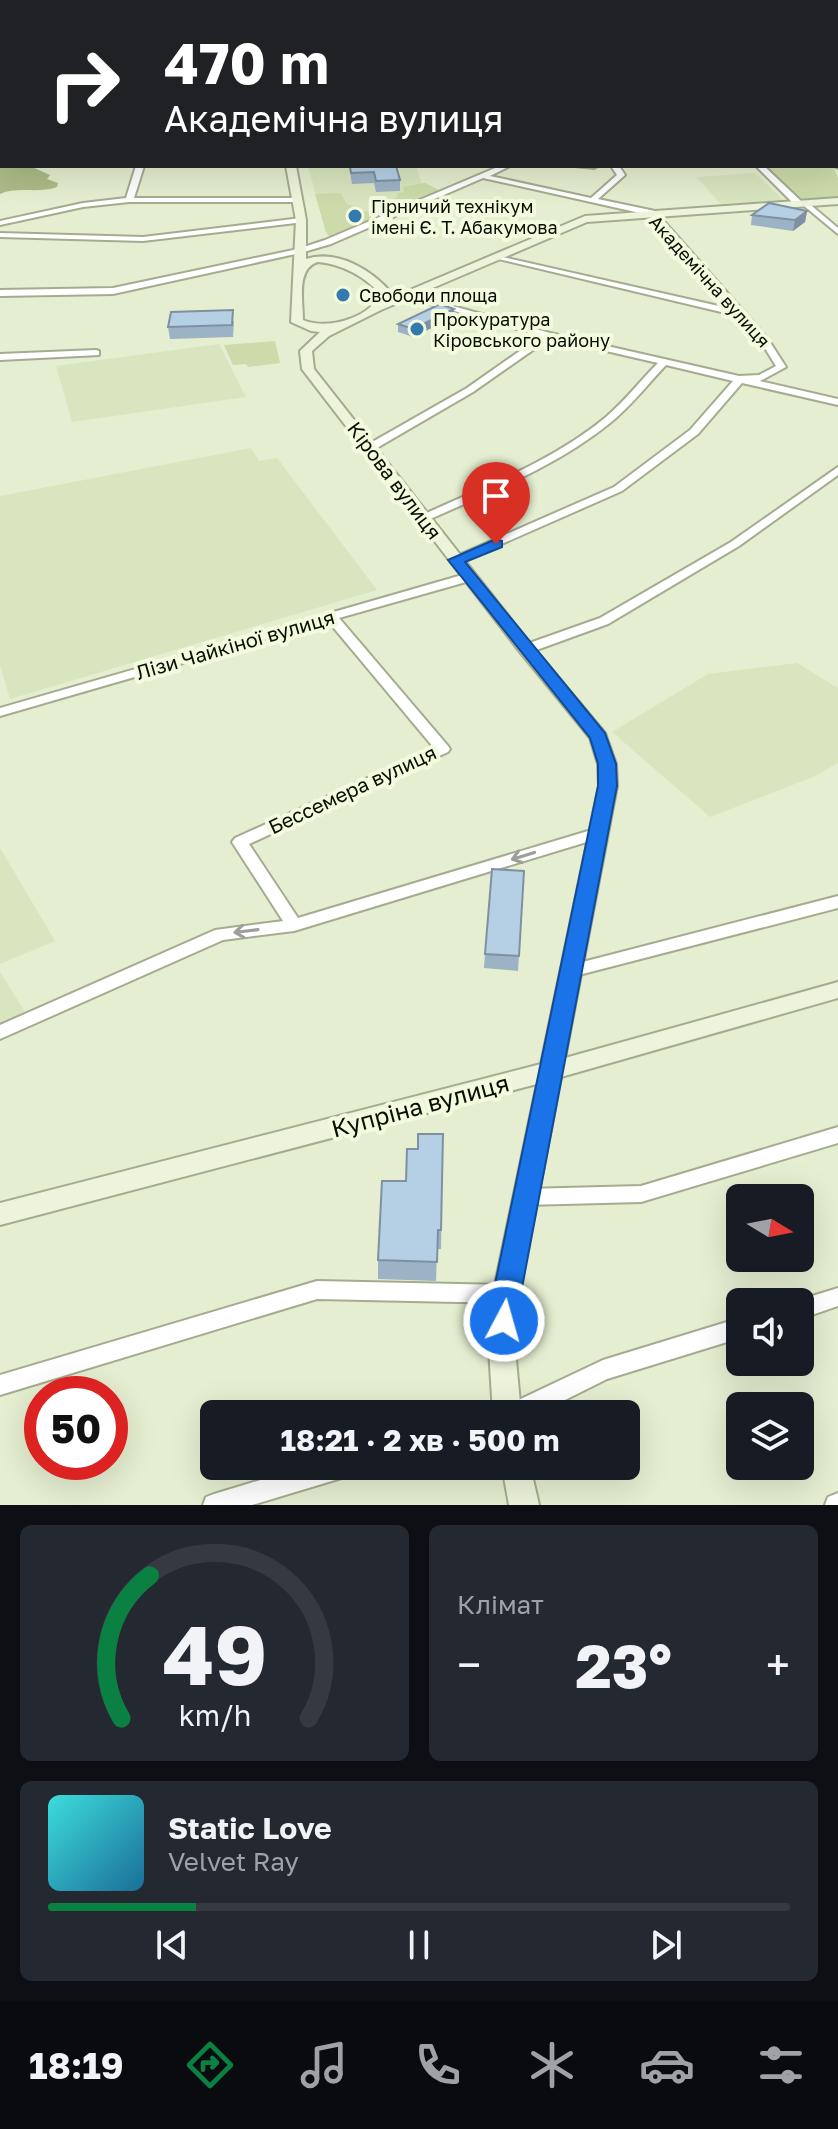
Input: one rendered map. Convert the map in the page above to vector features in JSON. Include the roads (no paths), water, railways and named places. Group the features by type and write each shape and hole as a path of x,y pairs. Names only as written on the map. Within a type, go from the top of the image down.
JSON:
{"main road":[{"path":"291,168 301,224 298,350 308,369"},
{"path":"308,369 306,351 311,343 338,326 585,219 838,201"},
{"path":"301,224 319,246 376,281 399,286 430,285"},
{"path":"300,271 305,264 317,260 349,265"},
{"path":"375,309 386,301 387,295 376,281"},
{"path":"297,322 315,329 338,326"},
{"name":"Кірова вулиця","path":"308,369 469,577 599,737 607,764 608,786 506,1294 502,1349 506,1400"},
{"name":"Купріна вулиця","path":"0,1214 551,1071 838,990"},
{"path":"519,1480 524,1505"}],"street":[{"path":"129,200 139,168"},
{"path":"0,293 113,291 300,251 319,246 502,168"},
{"path":"593,200 621,175 616,168"},
{"path":"762,168 838,232"},
{"name":"Академічна вулиця","path":"486,177 652,213 778,357 781,367 761,378 740,379"},
{"path":"0,223 129,200 298,200"},
{"path":"34,237 56,211"},
{"path":"58,238 0,235 143,239 301,224"},
{"path":"494,257 741,314"},
{"path":"409,295 548,335 838,402"},
{"path":"371,447 470,390 548,335"},
{"path":"0,357 96,353"},
{"path":"424,518 505,481 572,444 608,419 665,361"},
{"path":"456,560 618,489 694,432 740,379"},
{"path":"526,649 604,621 735,544 838,470"},
{"name":"Лізи Чайкіної вулиця","path":"0,712 469,577"},
{"name":"Бессемера вулиця","path":"294,925 240,842 443,749 331,617"},
{"path":"0,1032 221,934 294,925 598,833"},
{"path":"571,971 838,902"},
{"path":"525,1197 641,1194 838,1135"},
{"path":"0,1385 317,1290 506,1294"},
{"path":"814,1305 838,1297"},
{"path":"542,1400 603,1370 726,1332"},
{"path":"214,1505 298,1480"}],"place":[{"name":"Гірничий технікум імені Є. Т. Абакумова","path":"355,216"},
{"name":"Свободи площа","path":"343,295"},
{"name":"Прокуратура Кіровського району","path":"417,329"}]}
